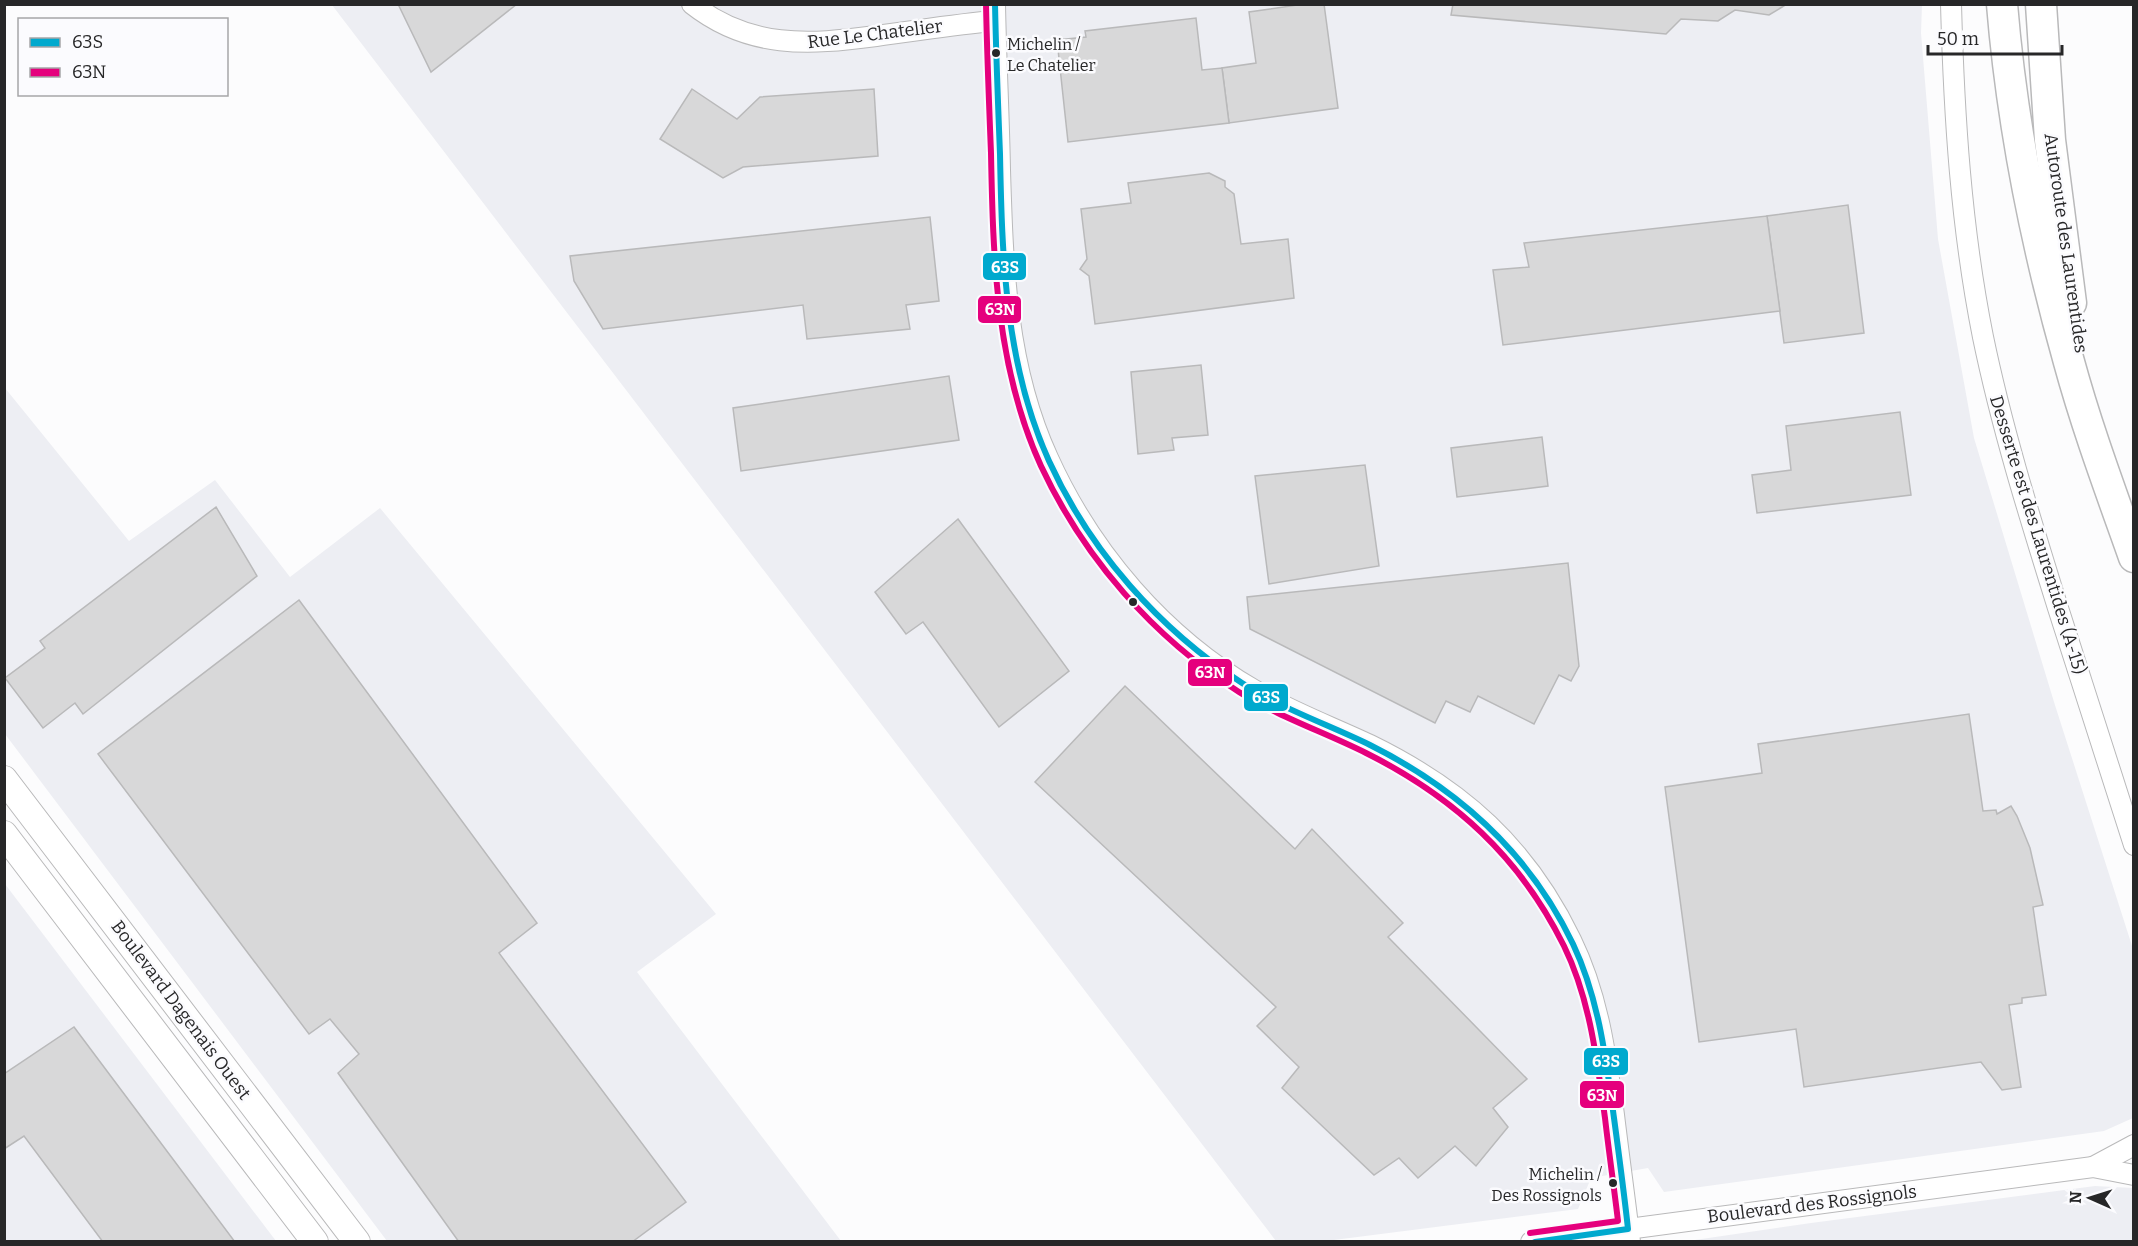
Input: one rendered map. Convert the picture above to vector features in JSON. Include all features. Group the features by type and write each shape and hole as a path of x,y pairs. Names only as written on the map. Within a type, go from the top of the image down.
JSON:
{"highway":[{"path":"2002,4 2019,141 2046,274 2076,387 2133,557"},
{"name":"Autoroute des Laurentides","path":"2041,4 2050,140 2069,288 2098,424 2133,547"}],"main road":[{"name":"Boulevard Dagenais Ouest","path":"4,779 357,1242"},
{"name":"Boulevard Dagenais Ouest","path":"4,834 315,1242"}],"street":[{"name":"Rue Le Chatelier","path":"692,4 717,21 742,32 794,43 845,40 995,13"},
{"name":"Desserte est des Laurentides (A-15)","path":"1951,4 1954,106 1962,202 1970,266 1988,359 2025,502 2133,845"},
{"path":"995,13 1005,277 1010,324 1026,398 1042,445 1062,486 1090,535 1119,573 1149,608 1193,647 1256,691 1295,712 1374,747 1428,776 1475,812 1520,858 1560,918 1578,956 1594,1000 1605,1048 1629,1235"},
{"name":"Boulevard des Rossignols","path":"2093,1167 2133,1145"},
{"name":"Boulevard des Rossignols","path":"1531,1242 1629,1235 2093,1167 2133,1175"}],"shaded area":[{"path":"332,5 1922,5 1921,33 1938,239 1974,438 2054,702 2133,949 2133,1118 2104,1131 1664,1192 1648,1168 1591,1178 1578,1209 1326,1241 1276,1241"},
{"path":"5,388 129,541 215,480 290,577 380,508 716,914 637,972 841,1241 387,1241 5,734"},
{"path":"5,884 276,1241 5,1241"},
{"path":"2095,1186 2133,1188 2133,1241 1688,1241 1811,1223"}],"building":[{"path":"398,4 517,4 431,72"},
{"path":"1304,4 1324,4 1338,108 1229,123 1222,68 1256,63 1249,12"},
{"path":"1453,4 1787,4 1769,15 1735,10 1718,21 1681,19 1666,34 1451,15"},
{"path":"1196,18 1202,70 1222,68 1229,123 1068,142 1057,40 1086,37 1085,31"},
{"path":"692,89 737,119 760,97 874,89 878,156 743,167 723,178 660,139"},
{"path":"1209,173 1225,181 1225,187 1234,194 1241,244 1288,239 1294,298 1095,324 1089,276 1080,269 1087,259 1081,209 1131,203 1128,183"},
{"path":"1848,205 1864,333 1784,343 1767,216"},
{"path":"1767,216 1780,311 1503,345 1493,270 1529,267 1524,243"},
{"path":"930,217 939,301 906,305 910,329 807,339 803,305 603,329 574,281 570,256"},
{"path":"1201,365 1208,435 1172,438 1174,450 1138,454 1131,372"},
{"path":"949,376 959,440 741,471 733,408"},
{"path":"1900,412 1911,495 1757,513 1752,475 1791,470 1786,426"},
{"path":"1542,437 1548,486 1457,497 1451,448"},
{"path":"1365,465 1379,566 1269,584 1255,476"},
{"path":"216,507 257,576 83,714 75,703 43,728 5,678 45,648 40,641"},
{"path":"958,519 1069,671 999,727 923,622 906,634 875,592"},
{"path":"1568,563 1579,666 1571,681 1559,675 1534,724 1478,696 1470,712 1446,701 1435,723 1250,629 1247,597"},
{"path":"299,600 537,923 499,953 686,1202 632,1242 459,1242 338,1073 359,1054 330,1019 309,1034 98,754"},
{"path":"1125,686 1295,849 1312,829 1403,923 1388,937 1527,1079 1493,1108 1508,1127 1476,1166 1455,1146 1418,1178 1399,1158 1374,1175 1282,1088 1299,1067 1257,1026 1276,1007 1035,782"},
{"path":"1969,714 1983,811 1996,810 1997,814 2011,806 2030,848 2043,905 2033,907 2046,995 2022,998 2022,1003 2009,1005 2021,1087 2002,1090 1981,1062 1804,1087 1796,1029 1699,1042 1665,787 1762,773 1758,744"},
{"path":"74,1027 235,1242 103,1242 24,1136 4,1149 4,1074"}],"transit line":[{"name":"63N","path":"986,4 993,232 1000,312 1014,391 1026,429 1058,500 1078,532 1124,593 1150,621 1208,670 1254,701 1398,770 1428,789 1482,833 1527,884 1564,946 1573,966 1586,1008 1595,1052 1618,1221 1530,1233"},
{"name":"63S","path":"995,4 1002,232 1015,349 1034,424 1049,461 1085,526 1106,557 1155,613 1212,662 1273,701 1402,762 1462,804 1513,853 1536,881 1556,911 1573,944 1589,986 1600,1030 1628,1229 1535,1242"}],"place":[{"name":"Michelin / Le Chatelier","path":"996,53"},
{"name":"Michelin / Des Rossignols","path":"1613,1183"}]}
